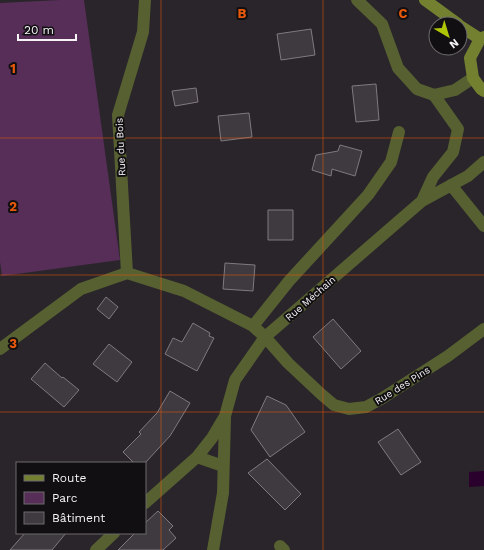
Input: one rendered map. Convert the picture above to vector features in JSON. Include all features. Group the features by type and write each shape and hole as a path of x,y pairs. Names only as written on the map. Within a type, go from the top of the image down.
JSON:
{"main road":[{"path":"425,0 447,16"},
{"path":"468,30 482,38 470,58 473,78 484,91"}],"street":[{"name":"Rue du Bois","path":"127,273 118,115 143,32 145,0"},
{"path":"357,0 382,24 398,68 417,89 434,95 455,90 473,78"},
{"name":"Rue Méchain","path":"422,201 433,177 453,152 458,129 434,95"},
{"path":"253,326 289,281 368,195 391,162 400,132"},
{"name":"Rue Méchain","path":"225,416 235,380 265,337 422,201 468,176 484,162"},
{"path":"451,185 484,226"},
{"path":"0,349 81,290 127,273 184,291 253,326 265,337"},
{"name":"Rue des Pins","path":"265,337 288,363 321,394 334,405 348,409 366,407 381,399 448,356 484,329"},
{"path":"146,502 197,457 212,438 225,416"},
{"path":"213,550 223,493 225,416"},
{"path":"197,457 224,466"},
{"path":"96,550 113,534"}],"green space":[{"path":"84,0 120,260 2,276 0,262 0,3"}],"shaded area":[{"path":"484,471 484,486 469,487 469,472"}],"building":[{"path":"311,29 315,55 281,60 277,34"},
{"path":"376,84 379,120 356,122 352,86"},
{"path":"196,88 198,102 175,106 172,91"},
{"path":"249,113 252,137 221,141 218,116"},
{"path":"340,145 362,151 355,176 332,169 331,176 312,170 316,155 338,151"},
{"path":"268,210 293,210 293,240 268,240"},
{"path":"225,263 255,265 253,291 223,289"},
{"path":"106,297 118,307 109,319 97,309"},
{"path":"333,319 361,351 341,369 313,337"},
{"path":"193,323 210,333 209,336 214,338 197,371 165,354 173,338 182,342"},
{"path":"109,344 132,362 117,382 93,364"},
{"path":"45,363 79,390 64,407 31,379"},
{"path":"170,391 190,403 170,436 146,462 133,462 123,452 141,434 139,432 157,413"},
{"path":"267,396 286,405 305,432 270,457 251,430"},
{"path":"398,429 421,462 401,475 378,442"},
{"path":"267,459 301,494 285,510 248,473"},
{"path":"158,511 173,526 169,530 176,538 163,550 118,550 134,534 146,534 146,522"},
{"path":"24,534 65,534 52,550 10,550"}]}
